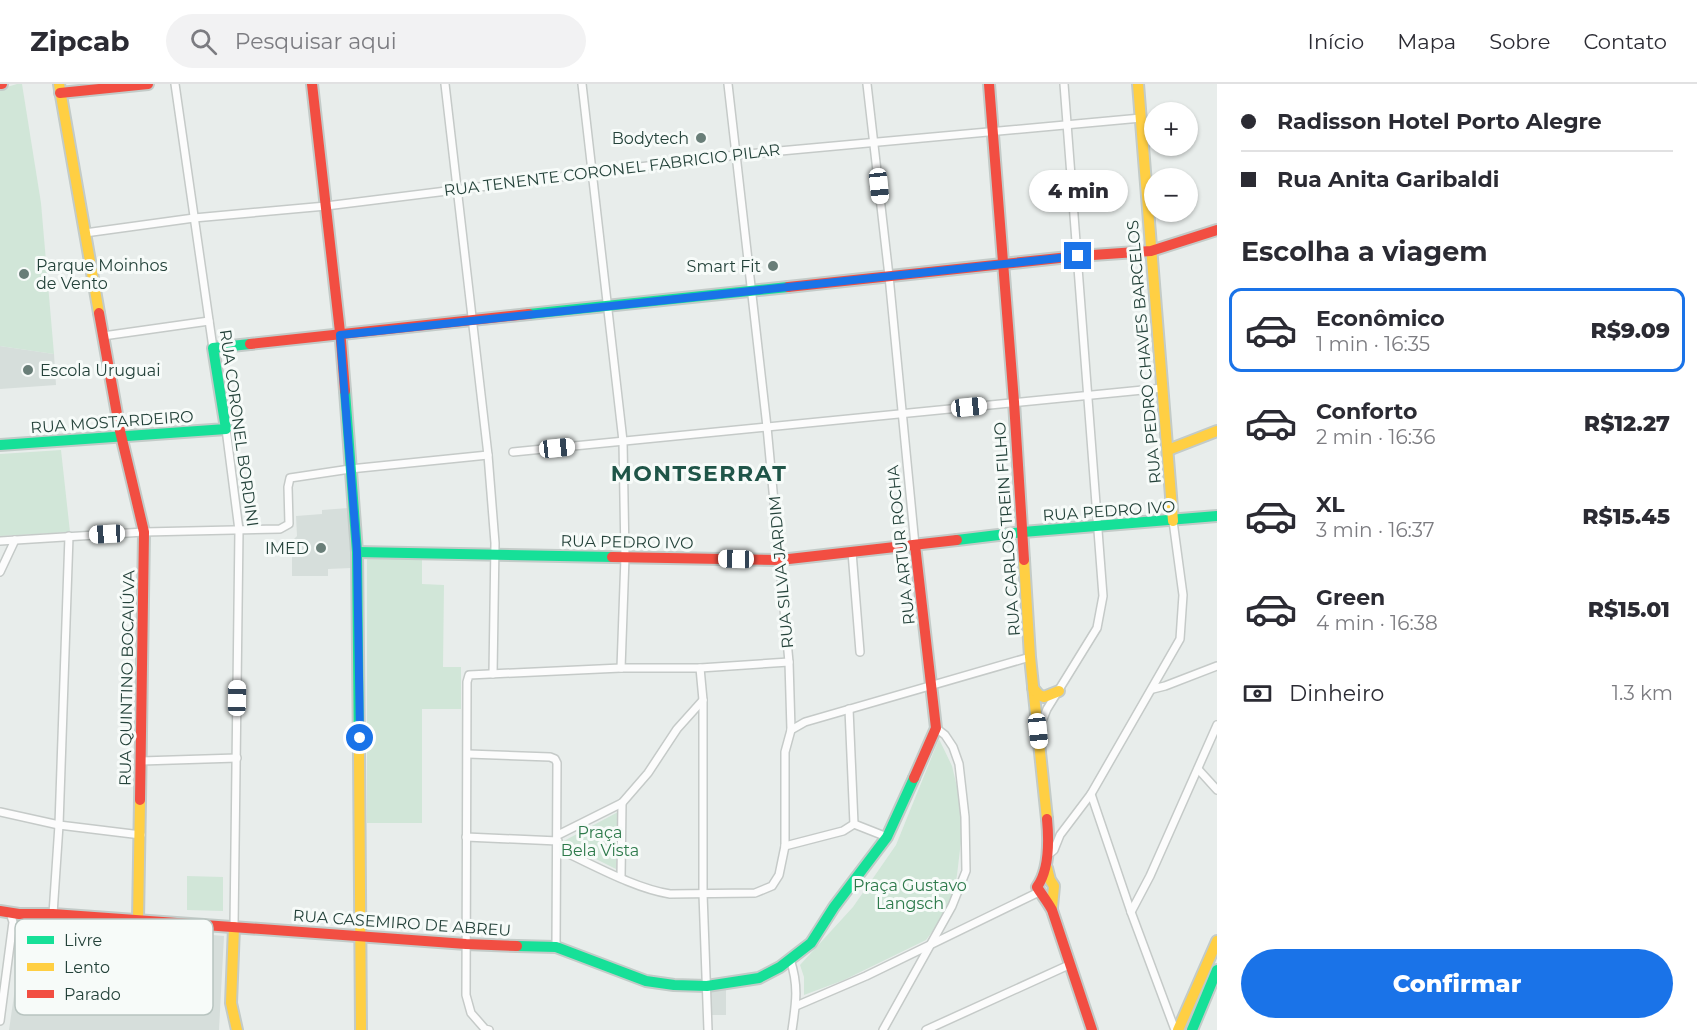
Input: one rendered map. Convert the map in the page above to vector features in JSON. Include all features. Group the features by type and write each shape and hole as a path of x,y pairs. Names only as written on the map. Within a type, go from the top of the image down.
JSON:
{"street":[{"path":"59,88 148,84"},
{"name":"RUA CORONEL BORDINI","path":"175,84 226,429 238,530 237,758 231,1003 237,1030"},
{"path":"312,84 340,335 357,552 361,1030"},
{"path":"445,84 488,455 495,555 493,674"},
{"path":"582,84 623,441 625,557 621,668"},
{"name":"RUA SILVA JARDIM","path":"558,842 621,877 660,892 756,893 772,886 779,875 785,846 785,752 791,729 789,662 767,427 728,84"},
{"name":"RUA ARTUR ROCHA","path":"790,959 811,943 834,907 887,837 936,728 867,84"},
{"name":"RUA CARLOS TREIN FILHO","path":"989,84 1014,402 1030,657 1048,842 1044,888"},
{"path":"1038,731 1047,710 1097,627 1103,596 1064,84"},
{"name":"RUA PEDRO CHAVES BARCELOS","path":"1047,860 1059,842 1060,836 1091,794 1180,639 1183,595 1173,521 1138,84"},
{"name":"RUA QUINTINO BOCAIÚVA","path":"59,88 121,436 144,532 138,919"},
{"name":"RUA TENENTE CORONEL FABRICIO PILAR","path":"85,233 194,218 326,206 592,171 736,155 1141,118"},
{"path":"213,348 1078,256 1151,251 1217,230"},
{"path":"104,336 209,321"},
{"path":"513,453 1164,388"},
{"name":"RUA MOSTARDEIRO","path":"0,445 226,429"},
{"path":"1168,450 1217,431"},
{"path":"0,541 144,532 280,529 289,524 288,487 291,478 350,469 488,455"},
{"name":"RUA PEDRO IVO","path":"357,552 780,560 1023,532 1099,528 1217,516"},
{"path":"53,914 59,825 69,536"},
{"path":"0,572 15,540"},
{"path":"852,552 860,652"},
{"path":"791,729 1030,657"},
{"path":"489,1030 485,1029 471,1013 466,995 467,681 470,675 621,668 700,668 789,662"},
{"path":"1153,689 1217,666"},
{"path":"700,668 703,700 703,894 708,1030"},
{"path":"1033,688 1044,698 1059,691"},
{"path":"466,837 558,842 622,803 648,773 677,729 703,700"},
{"path":"849,710 854,824"},
{"path":"1131,912 1217,725"},
{"path":"882,1030 952,906 966,871 965,817 960,764 945,735 936,728"},
{"path":"468,753 555,759 557,764 558,842 556,947"},
{"path":"141,761 237,758"},
{"path":"1198,769 1217,790"},
{"path":"1091,794 1131,912 1177,1025"},
{"path":"621,877 622,803"},
{"path":"0,812 59,825 141,835"},
{"path":"854,824 887,837"},
{"path":"785,846 843,831 854,824"},
{"name":"RUA PEDRO CHAVES BARCELOS","path":"1048,842 1060,836"},
{"path":"796,1006 930,946 1044,888 1092,1030"},
{"name":"RUA CASEMIRO DE ABREU","path":"11,915 53,914 124,919"},
{"path":"0,1021 11,915"},
{"name":"RUA CASEMIRO DE ABREU","path":"213,925 466,944 556,947 646,981 674,985 707,986 759,978 780,968 790,959"},
{"path":"1177,1025 1217,941"},
{"path":"790,959 796,978 796,1006 792,1030"},
{"path":"926,1030 1071,964"},
{"path":"1192,1030 1217,970"}],"shaded area":[{"name":"Escola Uruguai","path":"0,346 54,354 56,385 0,389"},
{"name":"IMED","path":"348,508 351,568 328,569 328,576 292,576 292,541 297,536 296,516 322,514 322,510"},
{"path":"213,935 224,936 219,1030 9,1030 15,989 15,1015 213,1015"},
{"path":"710,990 726,990 726,1015 711,1015"}],"green space":[{"name":"Parque Moinhos de Vento","path":"22,84 41,203 54,354 0,346 0,89"},
{"path":"61,450 70,532 0,536 0,454"},
{"path":"367,559 422,559 422,584 444,585 443,667 461,667 461,709 422,709 422,823 367,823"},
{"name":"Praça Gustavo Langsch","path":"939,739 952,766 964,816 952,905 926,940 844,980 804,995 804,977 800,965 853,907 896,845"},
{"name":"Praça Bela Vista","path":"618,812 616,869 562,842"},
{"path":"187,876 223,877 223,911 187,910"}],"traffic: fast":[{"path":"529,314 788,287"},
{"path":"0,445 226,429 213,348 250,344"},
{"path":"345,391 357,552 359,753"},
{"path":"957,540 1023,532 1217,516"},
{"path":"357,552 612,557"},
{"path":"517,946 556,947 646,981 674,985 707,986 759,978 780,967 811,943 834,907 887,837 914,778"},
{"path":"1192,1030 1217,970"}],"traffic: slow":[{"path":"59,84 99,313"},
{"path":"1138,84 1173,521"},
{"path":"1168,450 1217,431"},
{"path":"1024,560 1030,657 1047,819"},
{"path":"1033,688 1044,697 1059,691"},
{"path":"359,753 361,1030"},
{"path":"138,919 140,800"},
{"path":"1047,868 1054,886 1052,907"},
{"path":"234,927 231,1003 237,1030"},
{"path":"1178,1030 1217,941"}],"traffic: jam":[{"path":"60,93 148,84"},
{"path":"312,84 345,391"},
{"path":"989,84 1024,560"},
{"path":"788,287 1078,256 1151,251 1217,230"},
{"path":"99,313 120,431 144,532 140,800"},
{"path":"250,344 529,314"},
{"path":"612,557 780,560 957,540"},
{"path":"914,778 936,728 915,545"},
{"path":"1047,819 1046,863 1037,887 1052,910 1092,1030"},
{"path":"0,911 122,919"},
{"path":"213,926 517,946"}],"place":[{"name":"Bodytech","path":"701,138"},
{"name":"Smart Fit","path":"773,266"},
{"name":"Parque Moinhos de Vento","path":"24,274"},
{"name":"Escola Uruguai","path":"28,370"},
{"name":"IMED","path":"321,548"}],"district":[{"name":"MONTSERRAT","path":"699,473"}],"route":[{"path":"360,738 357,552 340,335 1078,256"}]}
